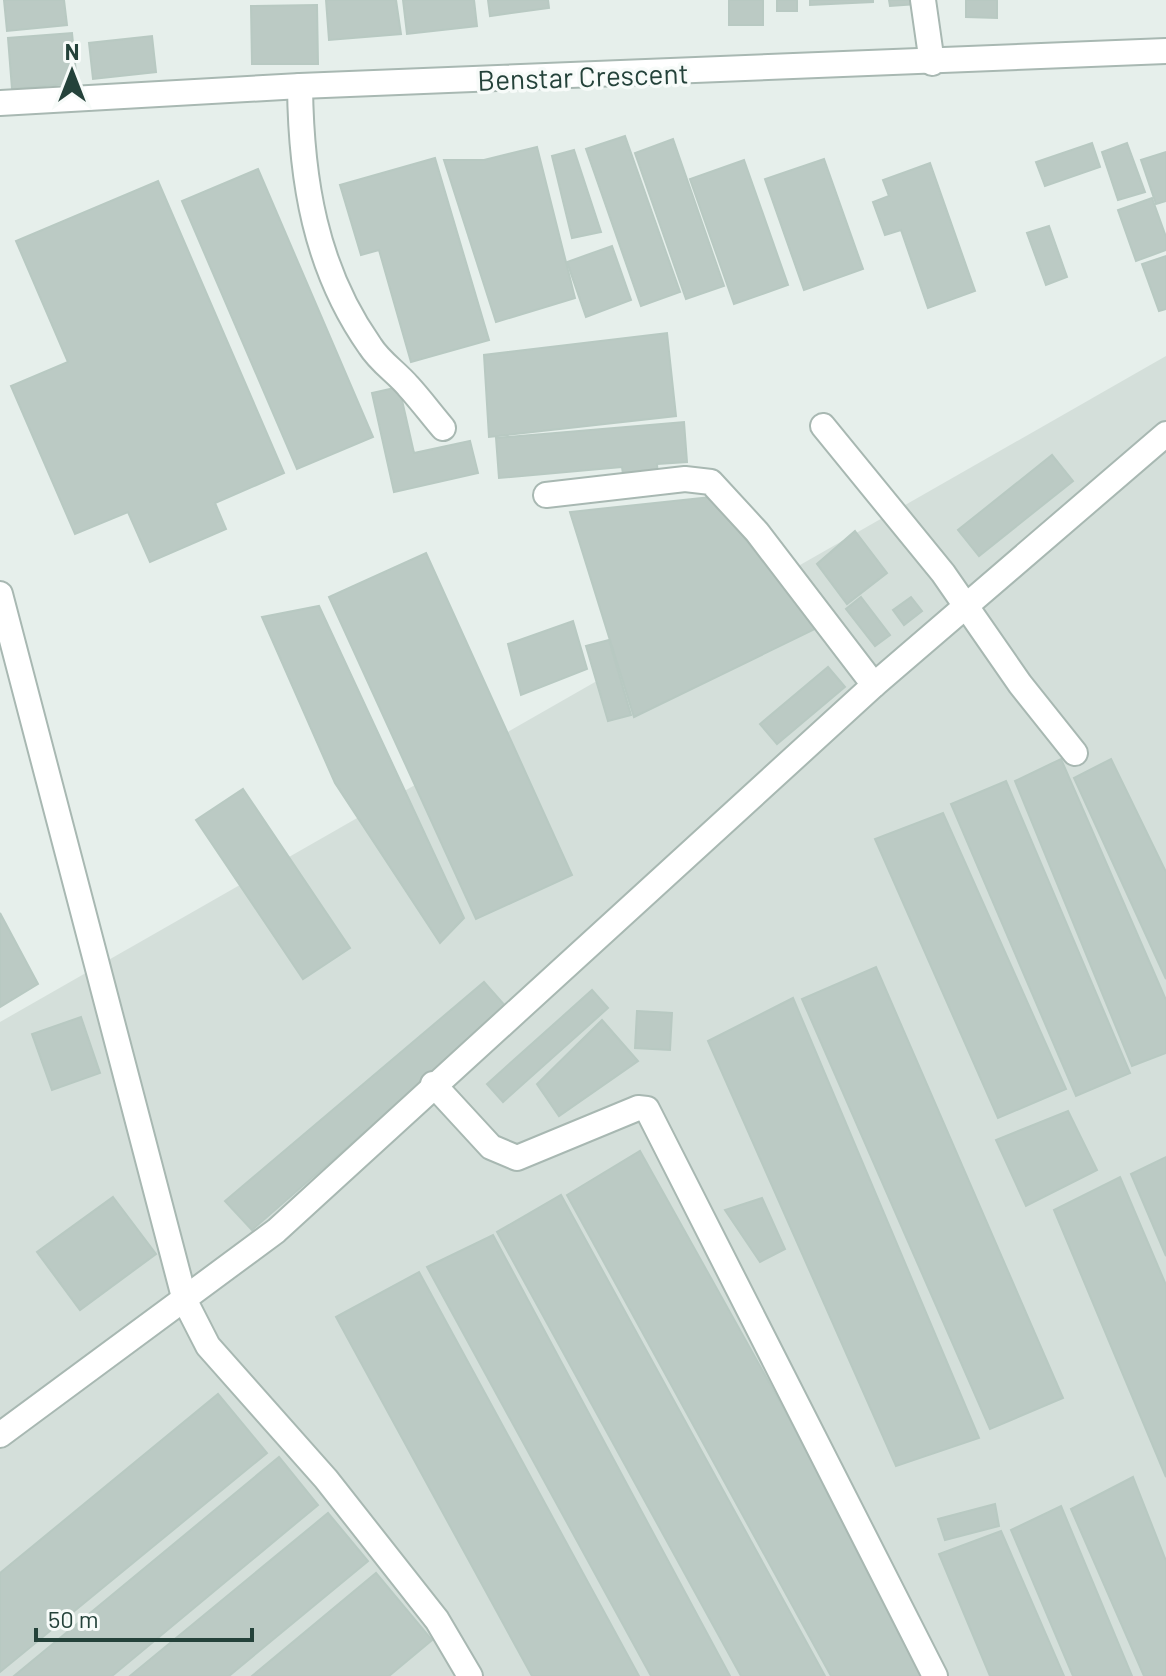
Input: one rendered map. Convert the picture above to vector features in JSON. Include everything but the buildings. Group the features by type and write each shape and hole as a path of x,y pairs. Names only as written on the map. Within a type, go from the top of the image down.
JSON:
{"street":[{"path":"923,0 932,63"},
{"name":"Benstar Crescent","path":"0,103 300,86 932,63 1166,51"},
{"path":"300,86 301,140 318,243 339,296 371,348 407,384 443,428"},
{"path":"823,426 968,606 1020,684 1075,753"},
{"path":"0,1435 276,1231 433,1084 874,685 1166,434"},
{"path":"546,495 685,479 711,482 757,532 874,685"},
{"path":"0,594 185,1301 208,1346 326,1479 437,1620 470,1676"},
{"path":"433,1084 491,1147 517,1158 638,1108 647,1109 935,1676"}],"shaded area":[{"path":"1166,356 1166,1676 0,1676 0,1022"}]}
